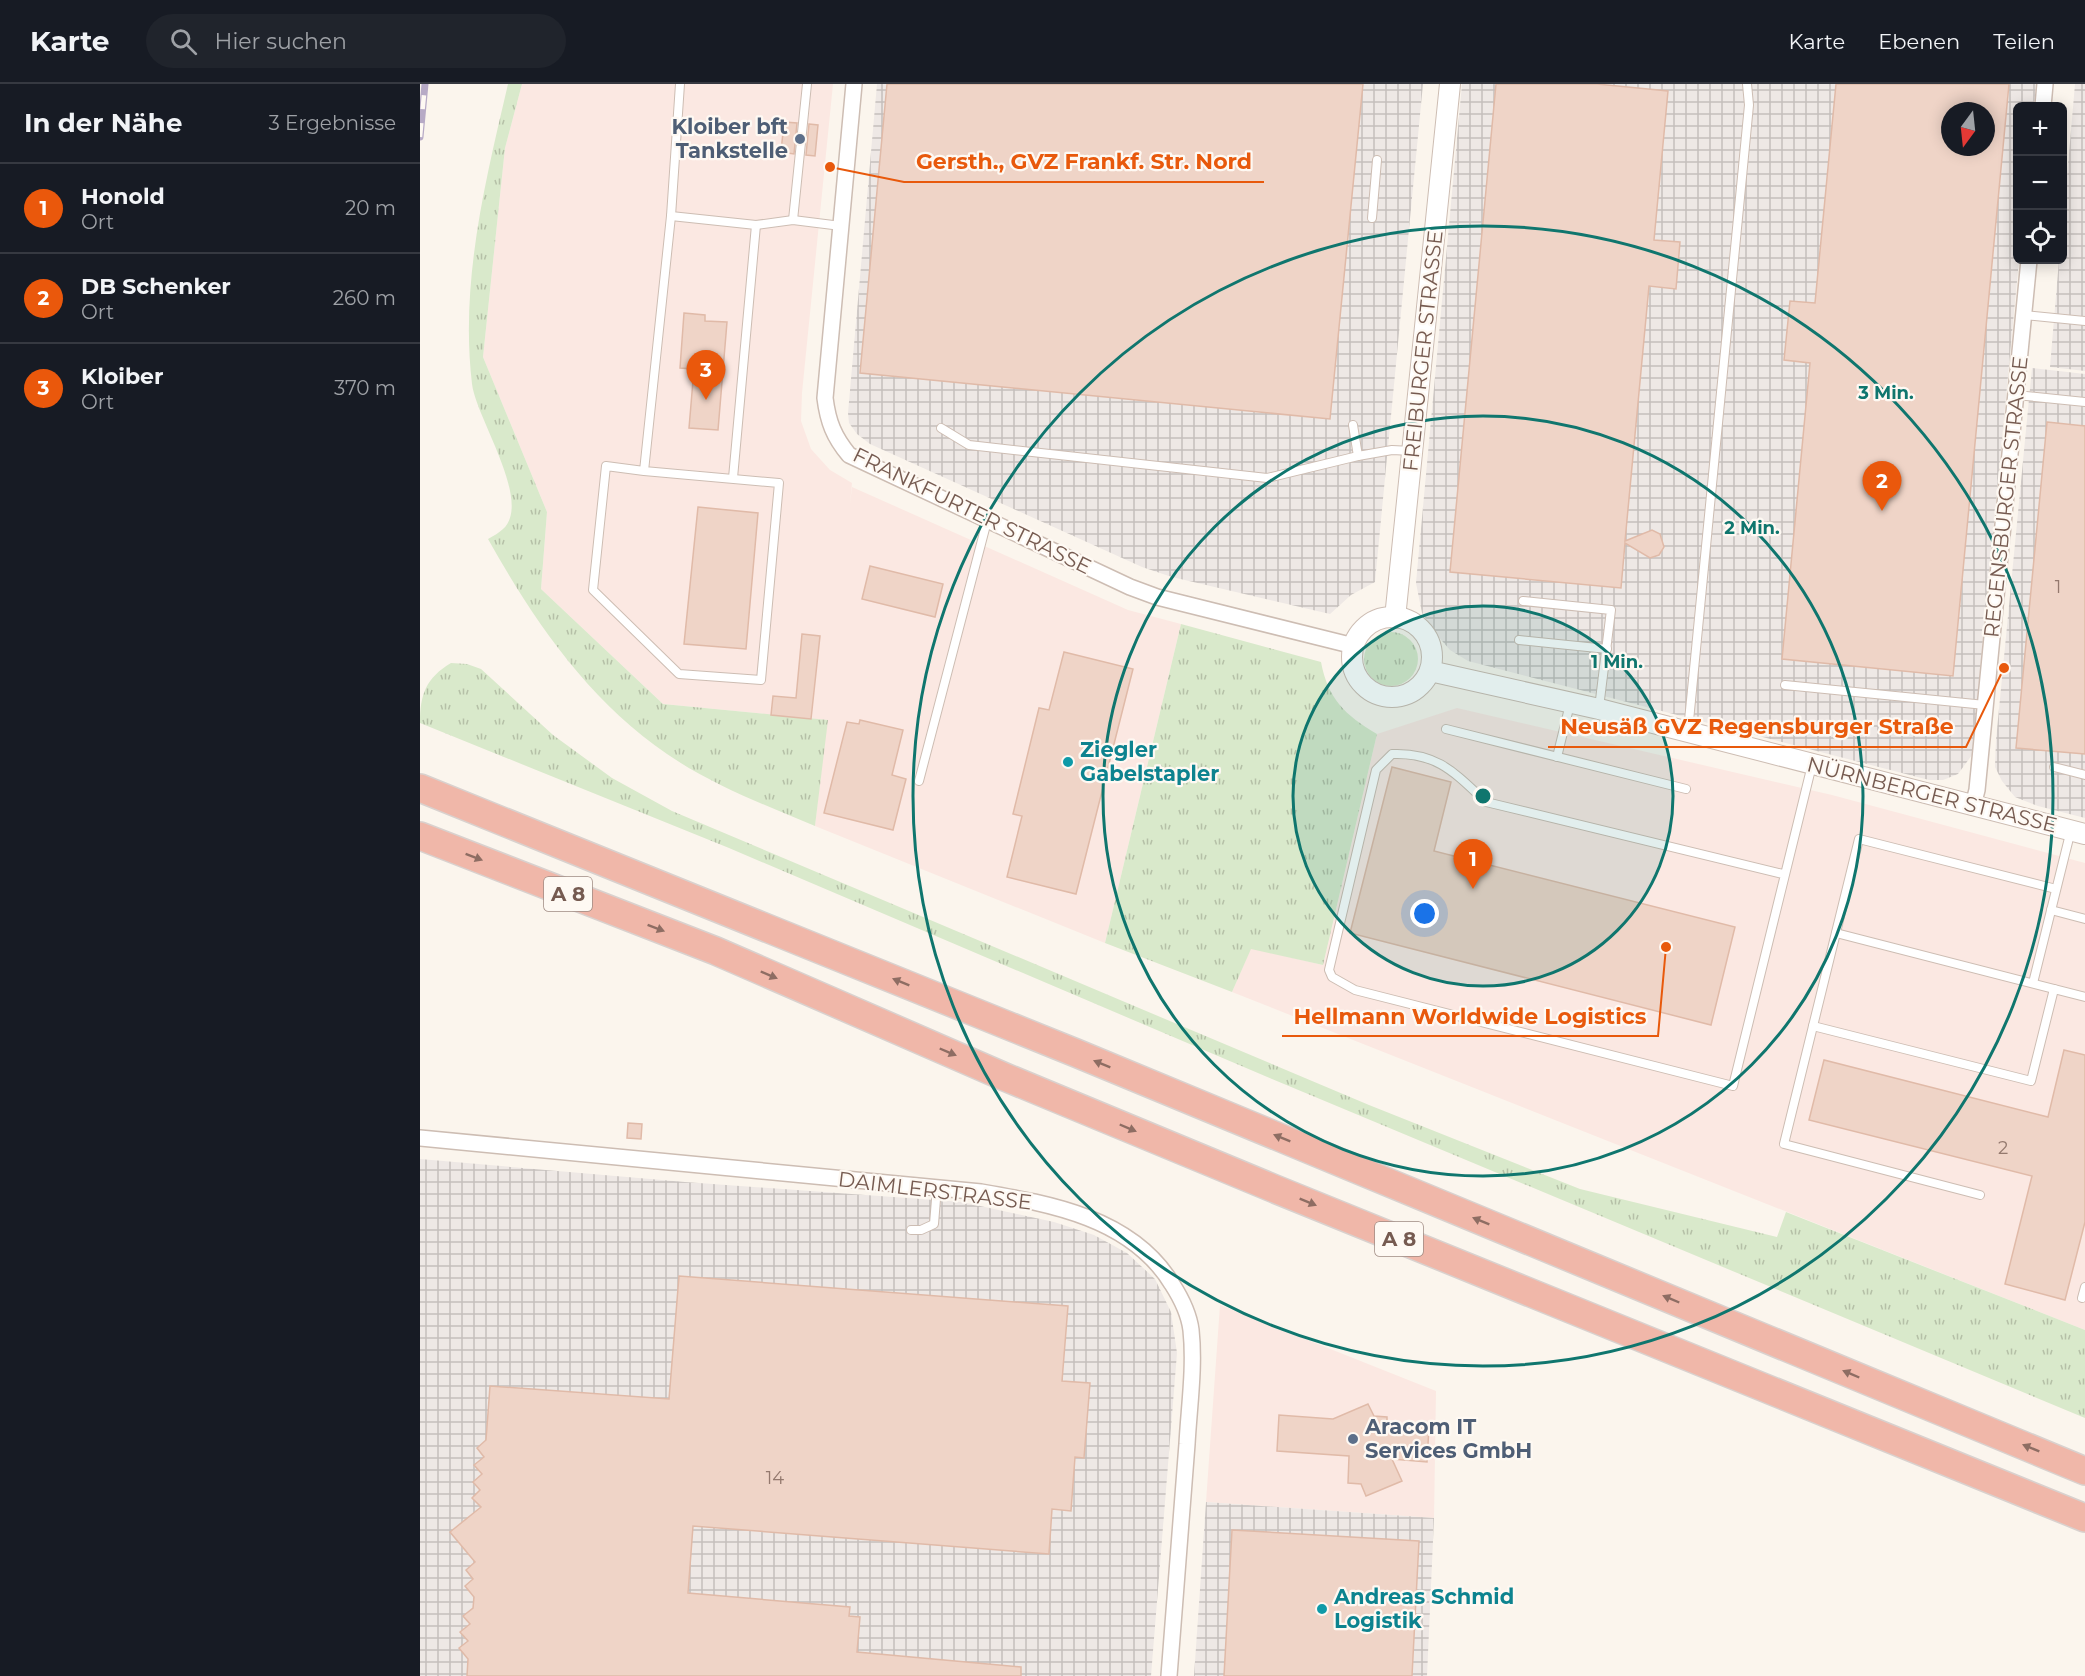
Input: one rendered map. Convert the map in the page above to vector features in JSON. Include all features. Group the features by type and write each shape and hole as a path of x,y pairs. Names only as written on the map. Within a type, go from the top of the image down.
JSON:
{"highway":[{"name":"A 8","path":"420,788 1065,1049 2085,1471"},
{"name":"A 8","path":"420,836 716,951 1232,1171 2085,1518"}],"street":[{"name":"FRANKFURTER STRASSE","path":"854,84 825,376 827,419 835,439 849,455 987,521 1156,597 1353,646"},
{"name":"FREIBURGER STRASSE","path":"1395,618 1450,84"},
{"path":"2043,102 2045,84"},
{"name":"REGENSBURGER STRASSE","path":"1973,805 2029,264"},
{"path":"1395,618 1413,623 1423,632 1430,644 1432,657 1430,671 1423,683 1413,692 1400,696 1380,695 1363,684 1355,673 1352,659 1353,646 1366,626 1377,620 1395,618"},
{"name":"NÜRNBERGER STRASSE","path":"1430,671 1599,709 2078,832"},
{"name":"DAIMLERSTRASSE","path":"420,1138 678,1165 937,1187 1028,1200 1070,1211 1096,1221 1140,1247 1155,1260 1177,1292 1191,1328 1192,1346 1169,1676"}],"lane":[{"path":"644,471 671,216 680,84"},
{"path":"793,220 807,84"},
{"path":"1687,733 1749,105 1747,84"},
{"path":"1372,218 1377,160"},
{"path":"671,216 756,225 793,220 841,226"},
{"path":"733,478 756,225"},
{"path":"2024,315 2085,321"},
{"path":"2016,395 2085,402"},
{"path":"1353,425 1358,456"},
{"path":"941,429 969,445 1267,478 1358,456 1392,450 1414,451"},
{"path":"606,466 644,471 779,483 761,680 679,674 593,590 606,466"},
{"path":"920,781 987,521"},
{"path":"1523,601 1611,610 1599,709"},
{"path":"1519,639 1607,649"},
{"path":"1785,685 1985,705"},
{"path":"1557,757 1570,703"},
{"path":"1446,729 1686,789"},
{"path":"1784,874 1486,802 1455,772 1434,759 1410,753 1392,754 1376,770 1329,970 1332,977 1354,990 1732,1086 1812,765"},
{"path":"2054,766 2085,775"},
{"path":"2033,983 2056,889 2078,832"},
{"path":"1980,1194 1784,1144 1859,839 2056,889"},
{"path":"2051,910 2085,919"},
{"path":"1836,933 2085,997"},
{"path":"1813,1026 2031,1081 2054,989"},
{"path":"911,1230 921,1230 934,1224 937,1187"},
{"path":"2082,1298 2085,1287"}],"shaded area":[{"path":"522,84 833,84 802,393 801,421 811,449 830,470 852,483 850,504 852,487 1128,610 1181,624 1105,943 815,826 827,720 663,704 541,589 547,512 483,357 505,148"},
{"path":"877,84 1423,84 1375,582 1351,595 1330,614 1172,577 1142,567 870,444 857,434 849,423 848,413"},
{"path":"1462,84 2036,84 2034,102 2013,102 2013,264 2019,264 1972,755 1958,774 1943,780 1929,780 1468,661 1450,650 1422,613 1416,583"},
{"path":"2075,84 2085,84 2085,371 2050,367 2059,264 2067,264 2067,177"},
{"path":"2032,368 2085,374 2085,818 2038,806 2015,797 2002,781 1995,767"},
{"path":"1457,708 1832,795 2085,863 2085,1330 1232,992 1251,948 1323,965 1377,734"},
{"path":"420,1159 685,1182 962,1202 1054,1222 1094,1235 1127,1253 1155,1279 1171,1312 1177,1353 1151,1676 420,1676"},
{"path":"1220,1305 1436,1391 1434,1518 1206,1502"},
{"name":"Andreas Schmid Logistik","path":"1206,1502 1434,1518 1427,1676 1194,1676"}],"green space":[{"path":"508,84 522,84 505,148 483,357 547,512 541,589 663,704 828,720 815,826 739,794 702,775 667,754 639,733 612,709 565,657 524,600 488,539 503,529 510,516 511,500 500,459 472,384 469,308 483,196"},
{"path":"1181,624 1321,662 1328,686 1340,705 1347,713 1377,734 1323,965 1251,949 1232,992 1105,943"},
{"path":"1386,632 1396,632 1406,636 1414,644 1418,659 1414,674 1406,682 1396,686 1386,686 1376,682 1368,674 1364,664 1364,654 1368,644 1376,636"},
{"path":"451,663 467,664 481,669 553,735 612,778 672,811 1369,1105 1580,1189 1777,1237 1786,1212 2085,1330 2085,1418 1272,1079 729,848 420,723 421,704 426,688 442,669"}],"building":[{"path":"887,84 1363,84 1330,419 860,373"},
{"path":"1496,84 1597,84 1668,91 1654,240 1680,242 1676,289 1649,286 1625,541 1652,530 1660,534 1664,547 1659,555 1650,558 1625,543 1621,588 1450,572"},
{"path":"1836,84 2009,84 1953,676 1782,659 1810,363 1784,360 1790,301 1815,303"},
{"path":"784,122 797,123 794,154 781,152"},
{"path":"809,124 818,125 815,156 806,155"},
{"path":"684,313 705,315 705,321 727,322 718,430 689,428 694,369 680,368"},
{"path":"2047,422 2085,426 2085,754 2016,748"},
{"path":"698,507 758,513 746,649 684,644"},
{"path":"870,566 943,584 935,617 862,599"},
{"path":"802,634 820,636 811,719 771,715 773,696 796,698"},
{"name":"Ziegler Gabelstapler","path":"1064,652 1133,669 1076,894 1007,877 1022,816 1013,814 1039,708 1049,710"},
{"path":"860,720 903,730 892,775 906,779 893,830 824,813 847,722 859,724"},
{"path":"1392,767 1451,782 1434,851 1735,927 1711,1025 1350,933"},
{"path":"2064,1050 2085,1055 2085,1222 2065,1300 2005,1284 2032,1176 1809,1120 1824,1060 2048,1117"},
{"path":"628,1123 642,1124 641,1139 627,1138"},
{"path":"679,1276 1068,1306 1062,1381 1090,1383 1084,1458 1075,1457 1071,1511 1052,1509 1049,1554 693,1526 688,1593 850,1607 849,1616 860,1617 857,1652 1021,1667 1021,1676 467,1676 468,1659 459,1648 468,1641 460,1632 470,1624 463,1616 473,1608 474,1597 465,1586 473,1579 466,1570 475,1562 450,1532 481,1507 472,1498 480,1490 473,1482 482,1474 474,1465 484,1457 477,1448 486,1440 490,1386 669,1399"},
{"name":"Aracom IT Services GmbH","path":"1368,1404 1374,1416 1387,1417 1387,1423 1429,1426 1427,1462 1392,1459 1402,1481 1366,1496 1361,1484 1348,1483 1349,1456 1277,1451 1279,1415 1333,1419"},
{"name":"Andreas Schmid Logistik","path":"1232,1530 1419,1541 1412,1676 1224,1676"}],"railway":[{"path":"420,137 425,84"}],"place":[{"name":"Kloiber bft Tankstelle","path":"800,139"},
{"name":"Gersth., GVZ Frankf. Str. Nord","path":"830,167"},
{"name":"Kloiber","path":"706,400"},
{"name":"DB Schenker","path":"1882,511"},
{"name":"Neusäß GVZ Regensburger Straße","path":"2004,668"},
{"name":"Ziegler Gabelstapler","path":"1068,762"},
{"name":"Honold","path":"1473,889"},
{"name":"Hellmann Worldwide Logistics","path":"1666,947"},
{"name":"Aracom IT Services GmbH","path":"1353,1439"},
{"name":"Andreas Schmid Logistik","path":"1322,1609"}]}
